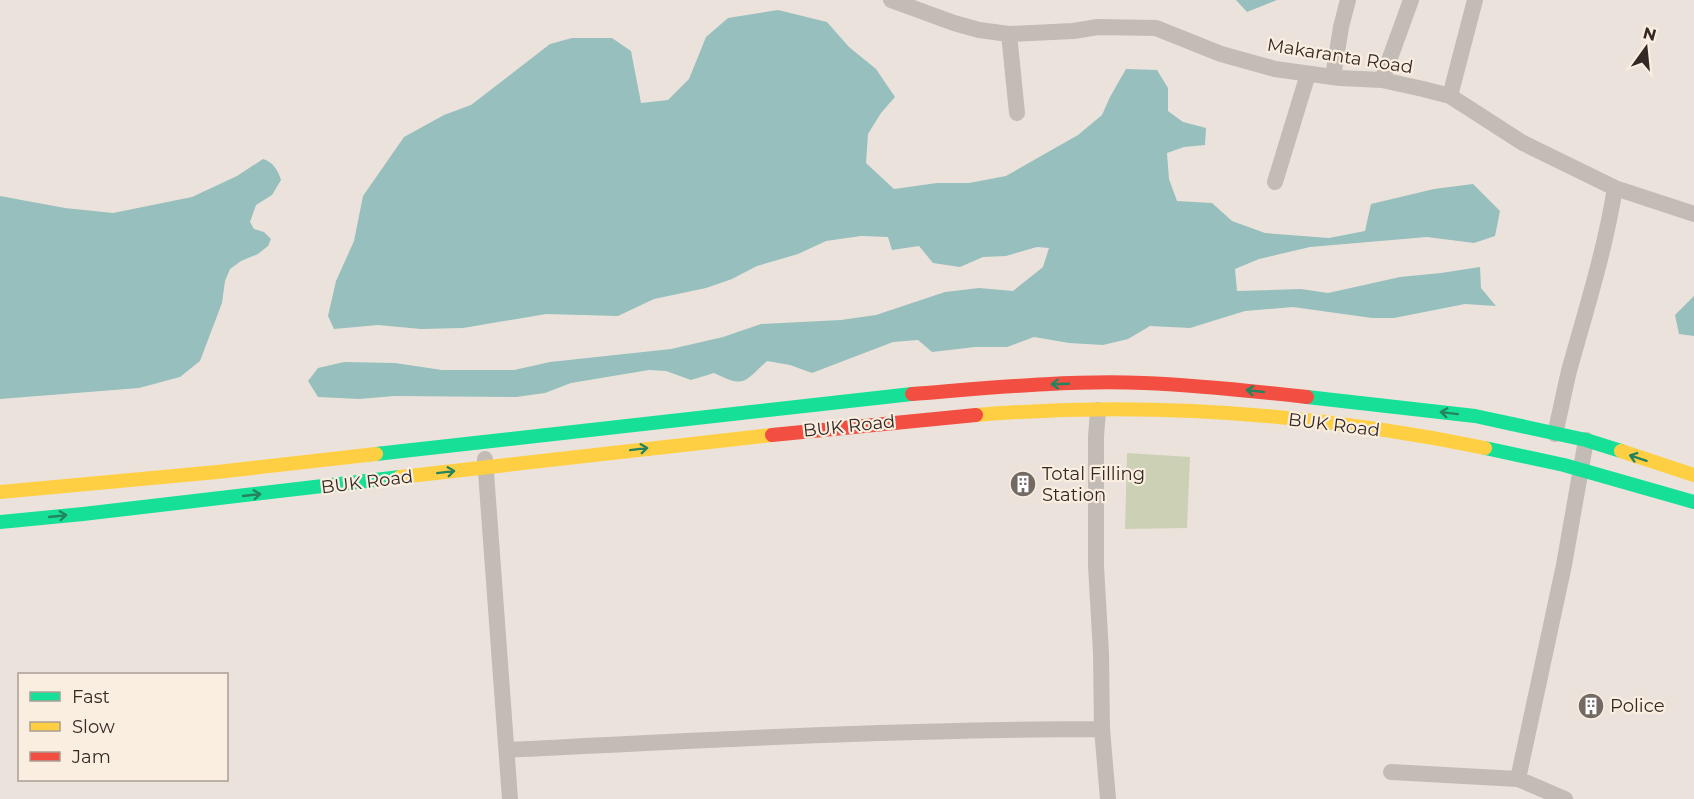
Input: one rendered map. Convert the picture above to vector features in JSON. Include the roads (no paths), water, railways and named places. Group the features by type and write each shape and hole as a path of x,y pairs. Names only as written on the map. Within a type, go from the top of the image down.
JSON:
{"main road":[{"name":"BUK Road","path":"0,492 217,472 878,397 996,387 1106,382 1214,387 1475,416 1586,440 1694,475"},
{"name":"BUK Road","path":"0,522 891,422 1008,412 1098,410 1218,413 1344,425 1484,448 1580,470 1694,502"}],"street":[{"name":"Makaranta Road","path":"891,0 954,23 979,30 1009,34 1073,31 1098,27 1156,28 1221,54 1275,69 1333,77 1382,80 1450,96 1523,143 1615,188 1694,214"},
{"path":"1333,77 1348,0"},
{"path":"1382,80 1411,0"},
{"path":"1450,96 1475,0"},
{"path":"1009,34 1017,113"},
{"path":"1275,182 1308,74"},
{"path":"1555,434 1569,373 1591,298 1609,224 1615,188"},
{"path":"1098,410 1095,512 1102,729 1108,799"},
{"path":"1518,779 1564,565 1586,440"},
{"path":"483,441 510,799"},
{"path":"507,750 826,734 991,729 1102,729"},
{"path":"1392,772 1518,779 1565,799"}],"water":[{"path":"1236,0 1277,0 1247,12"},
{"path":"778,10 827,22 849,47 876,69 895,97 881,113 868,134 866,163 894,189 937,183 969,183 1006,176 1078,135 1102,115 1126,69 1157,70 1168,88 1168,111 1183,122 1206,128 1205,145 1184,147 1167,153 1169,179 1177,201 1212,203 1232,221 1265,233 1329,238 1365,231 1371,204 1434,189 1473,184 1500,211 1495,236 1474,243 1427,237 1310,247 1259,259 1235,269 1237,291 1301,289 1328,293 1400,277 1480,267 1481,288 1496,306 1465,304 1394,318 1372,318 1293,307 1245,311 1190,328 1150,326 1128,339 1103,345 1069,343 1034,337 1007,347 975,347 932,352 918,340 893,342 812,373 790,365 767,361 748,378 738,382 714,373 691,380 666,371 649,370 571,383 545,393 516,397 395,396 359,399 318,397 308,381 318,368 344,362 395,363 442,370 514,370 550,362 671,349 723,337 761,324 841,320 876,315 945,292 979,288 1013,291 1043,267 1049,248 1037,247 1006,256 983,257 960,267 933,263 919,246 892,250 888,237 861,236 826,241 798,254 757,266 732,279 706,288 654,299 618,316 546,314 463,328 421,329 378,325 334,329 328,316 336,281 354,241 363,196 404,137 444,115 471,105 550,44 572,38 612,38 631,51 641,103 668,100 689,79 706,37 728,18"},
{"path":"263,159 275,167 281,180 272,195 256,205 250,222 254,229 264,232 271,239 268,246 258,254 241,261 230,269 225,281 222,303 200,361 180,377 139,388 0,399 0,196 65,208 113,213 192,197 237,176"},
{"path":"1694,296 1694,336 1679,334 1675,315"}],"place":[{"name":"Total Filling Station","path":"1023,484"},
{"name":"Police","path":"1591,706"}]}
